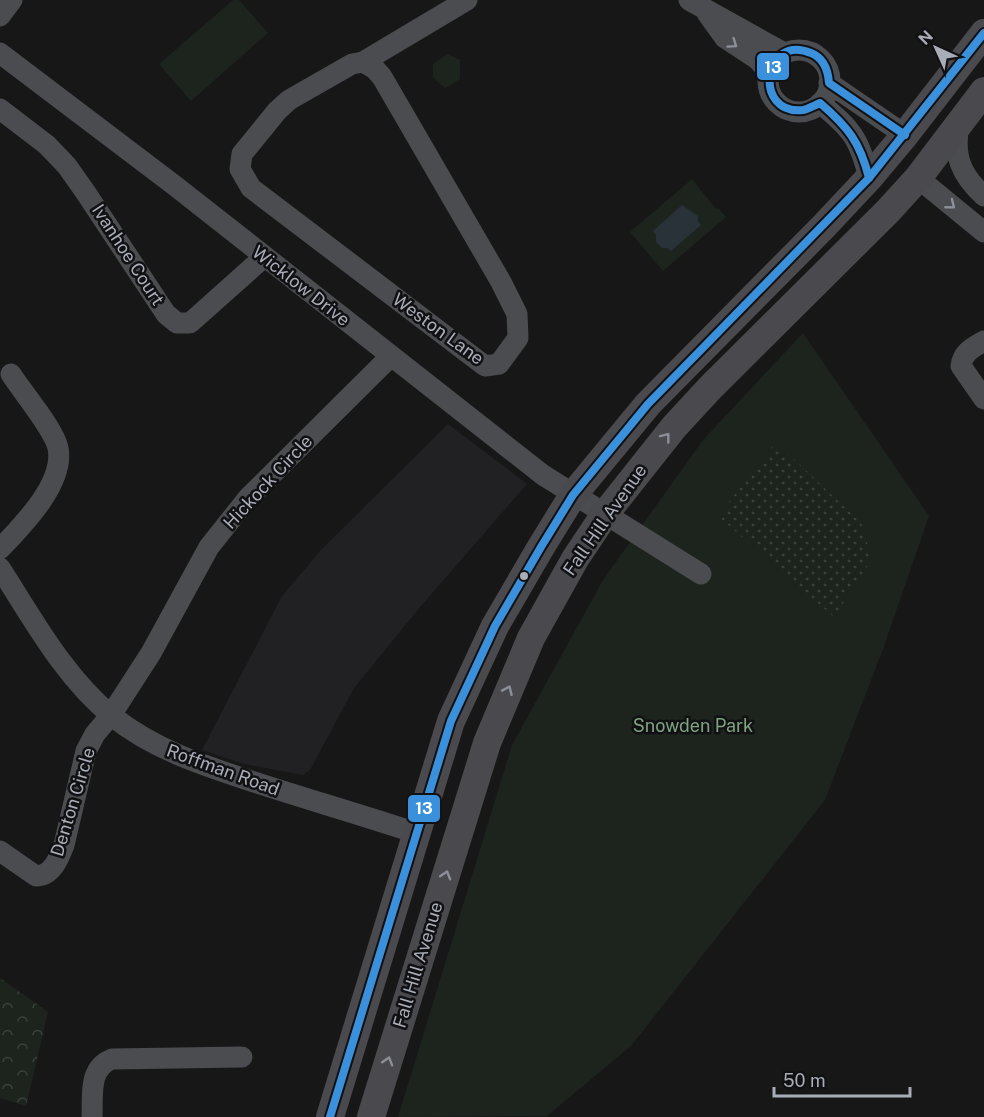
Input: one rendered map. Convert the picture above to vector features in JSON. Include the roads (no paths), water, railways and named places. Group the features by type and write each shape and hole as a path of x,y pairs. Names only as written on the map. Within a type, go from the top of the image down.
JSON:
{"main road":[{"name":"Fall Hill Avenue","path":"330,1117 451,721 495,626 573,495 648,404 869,178 984,33"},
{"name":"Fall Hill Avenue","path":"371,1117 487,742 531,638 574,559 605,514 674,427 918,178 984,91"},
{"path":"905,135 918,178"}],"street":[{"path":"0,16 12,0"},
{"name":"Weston Lane","path":"363,62 375,69 382,77 501,282 517,314 518,338 499,364 485,366 251,188 240,169 242,154 277,111 289,100 352,64 363,62 467,0"},
{"path":"697,5 784,54"},
{"path":"697,5 725,38 757,59 769,72"},
{"path":"802,50 819,58 825,65 829,83 828,90 820,103 811,109 792,111 782,107 770,92 769,72 778,58 784,54 802,50"},
{"name":"Wicklow Drive","path":"0,53 174,185 543,475 605,514"},
{"path":"829,83 905,135"},
{"path":"820,103 855,137 869,178"},
{"name":"Ivanhoe Court","path":"0,109 47,145 67,166 166,314 177,323 190,323 264,257"},
{"path":"959,124 956,139 957,156 966,177 984,196"},
{"path":"918,178 984,232"},
{"path":"984,341 968,350 962,358 961,366 984,399"},
{"name":"Hickock Circle","path":"111,715 151,654 209,548 248,498 390,357"},
{"path":"0,549 21,527 45,494 56,474 59,461 58,447 52,435 11,374"},
{"path":"605,514 701,574"},
{"name":"Roffman Road","path":"0,568 61,660 111,715 151,743 196,763 416,833"},
{"name":"Denton Circle","path":"0,851 36,876 43,876 52,869 64,845 86,752 95,734 111,715"},
{"path":"92,1117 93,1077 106,1061 112,1059 242,1057"}],"park label":[{"name":"Snowden Park","path":"693,726"}]}
